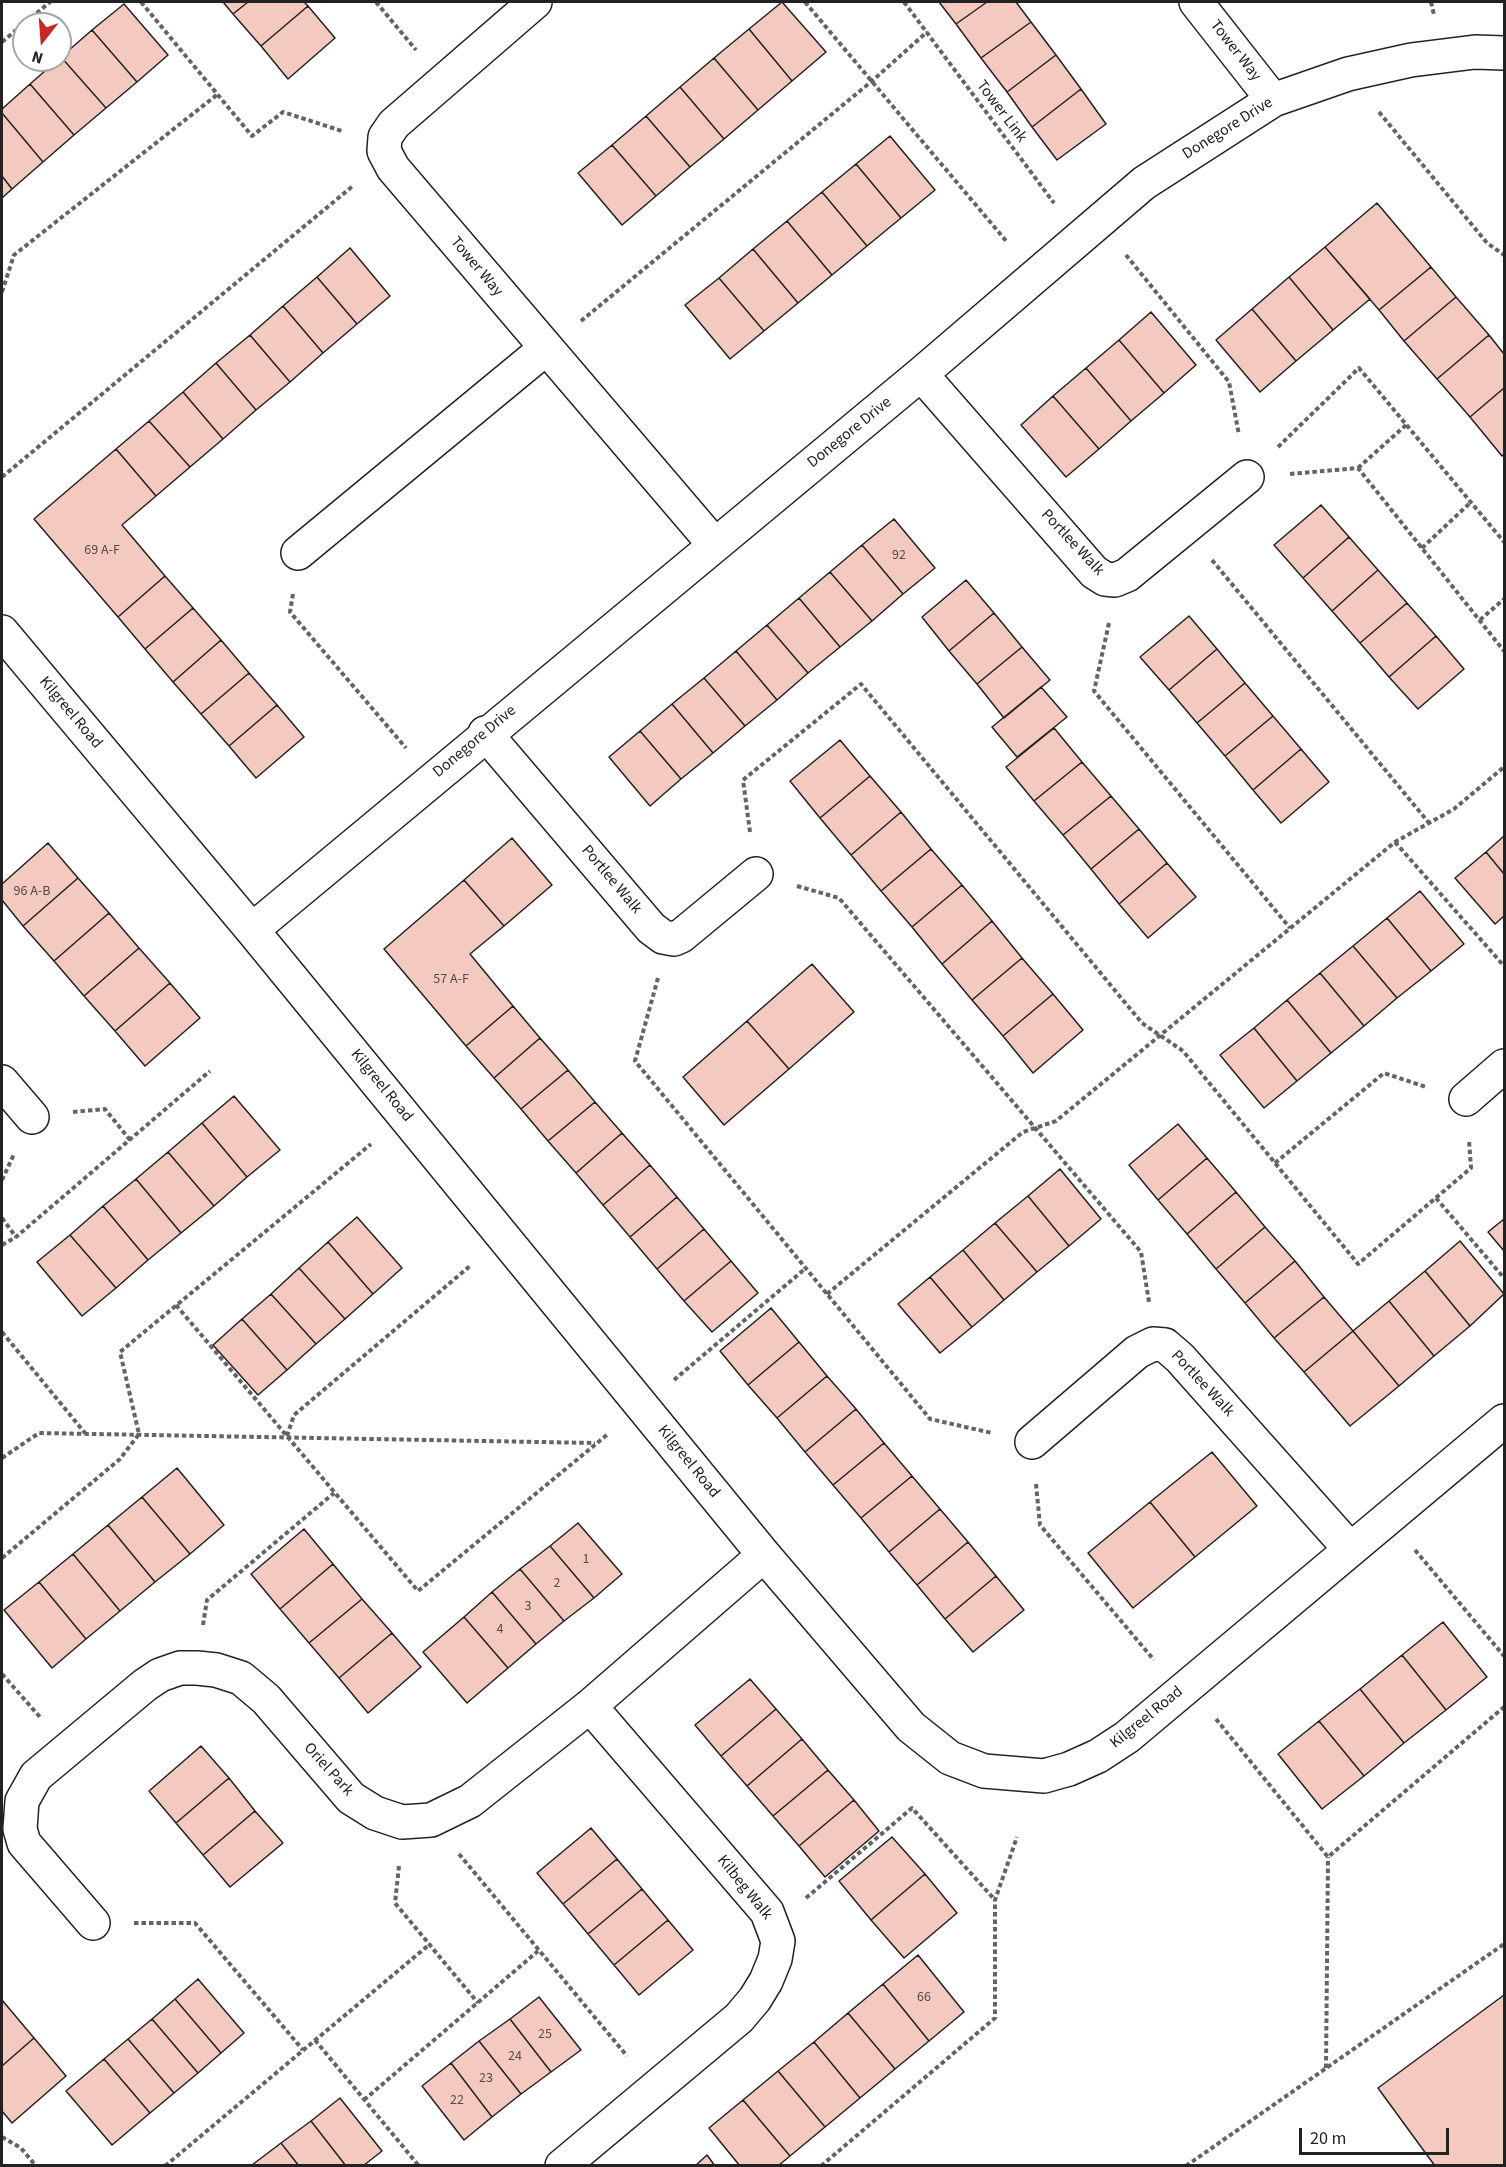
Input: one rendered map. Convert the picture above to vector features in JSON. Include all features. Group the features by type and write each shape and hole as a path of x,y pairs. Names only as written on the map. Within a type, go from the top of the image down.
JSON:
{"street":[{"path":"385,151 394,124 535,2"},
{"name":"Tower Way","path":"1196,2 1273,100"},
{"name":"Donegore Drive","path":"252,930 485,733 921,374 1144,183 1273,100 1348,74 1443,55 1475,52 1504,53"},
{"name":"Tower Way","path":"385,151 544,349 714,544"},
{"path":"298,553 544,349"},
{"name":"Portlee Walk","path":"921,374 1094,572 1105,579 1120,579 1247,477"},
{"name":"Kilgreel Road","path":"2,632 252,930 764,1555 911,1727 950,1758 966,1766 1011,1775 1044,1776 1069,1769 1098,1756 1126,1737 1504,1421"},
{"name":"Portlee Walk","path":"485,733 651,928 669,939"},
{"path":"669,939 681,936 756,874"},
{"path":"1466,1099 1504,1066"},
{"path":"2,1082 32,1117"},
{"name":"Portlee Walk","path":"1032,1442 1137,1352 1156,1344 1165,1346 1175,1353 1350,1549"},
{"path":"417,1821 470,1802 590,1706 764,1555"},
{"name":"Oriel Park","path":"93,1923 31,1854 20,1829 22,1801 27,1788 36,1776 68,1748 160,1675 180,1668 197,1668 229,1674 254,1687 343,1791 375,1813 417,1821"},
{"name":"Kilbeg Walk","path":"562,2166 739,2018 755,2000 775,1959 778,1941 767,1912 590,1706"}],"path":[{"path":"2,42 50,2"},
{"path":"2,477 385,151 283,112 252,136 141,2"},
{"path":"376,2 442,82"},
{"path":"805,2 1035,276"},
{"name":"Tower Link","path":"904,2 1089,229 1229,382 1247,477"},
{"path":"544,349 609,300 872,81 927,32"},
{"path":"1348,74 1487,243 1504,255"},
{"path":"2,292 14,255 218,94"},
{"path":"1247,477 1359,368 1504,542"},
{"path":"1247,477 1358,468 1407,425"},
{"path":"1358,468 1504,651"},
{"path":"1422,548 1471,502"},
{"path":"1185,527 1429,823"},
{"path":"298,553 290,612 431,779"},
{"path":"1120,579 1094,691 1290,928"},
{"path":"1480,620 1504,599"},
{"path":"1156,1344 1141,1252 839,898 756,874 743,780 861,684 1142,1023 1183,1051 1275,1163 1358,1264 1471,1168 1466,1099 1384,1074 1275,1163"},
{"path":"827,1294 1023,1132 1056,1121 1395,842 1454,809 1504,767"},
{"path":"1395,842 1504,966"},
{"path":"669,939 635,1061 930,1419 1032,1442 1041,1525 1181,1691 1214,1717 1328,1857 1326,2068"},
{"path":"2,1245 16,1237 210,1071"},
{"path":"32,1117 105,1109 130,1140"},
{"path":"139,1434 120,1352 405,1116"},
{"path":"1436,1198 1504,1278"},
{"path":"2,1218 16,1237"},
{"path":"286,1437 294,1415 504,1237"},
{"path":"176,1305 418,1592 806,1268"},
{"path":"2,1332 86,1433"},
{"path":"2,1458 39,1433 596,1443"},
{"path":"2,1558 120,1458 139,1434"},
{"path":"197,1668 207,1600 334,1493"},
{"path":"1387,1518 1504,1656"},
{"path":"2,1674 68,1748"},
{"path":"2,1687 8,1681"},
{"path":"1328,1857 1504,1707"},
{"path":"774,1926 912,1808 995,1900"},
{"path":"417,1821 395,1902 478,2003"},
{"path":"417,1821 538,1952 655,2088"},
{"path":"821,2166 995,2018 995,1900 1017,1837"},
{"path":"93,1923 195,1923 303,2050"},
{"path":"165,2166 430,1944"},
{"path":"1186,2166 1504,1944"},
{"path":"364,2100 538,1952"},
{"path":"315,2040 419,2166"},
{"path":"2,2137 21,2148 36,2166"}],"building":[{"path":"223,2 248,2 233,14"},
{"path":"248,2 304,2 308,6 261,46 233,14"},
{"path":"782,2 826,52 792,81 749,29"},
{"path":"939,2 987,2 956,24"},
{"path":"987,2 1016,2 1031,22 981,58 956,24"},
{"path":"124,4 168,55 137,82 92,30"},
{"path":"308,6 335,38 288,79 261,46"},
{"path":"1031,22 1056,55 1007,92 981,58"},
{"path":"749,29 792,81 758,110 714,58"},
{"path":"92,30 137,82 106,108 72,69 72,47"},
{"path":"1056,55 1081,89 1032,127 1007,92"},
{"path":"714,58 758,110 724,139 680,87"},
{"path":"72,69 106,108 74,135 30,84 44,72 72,72"},
{"path":"30,84 74,135 43,162 2,113 2,109"},
{"path":"680,87 724,139 690,167 646,116"},
{"path":"1081,89 1106,124 1057,160 1032,127"},
{"path":"2,113 43,162 12,189 2,176"},
{"path":"646,116 690,167 656,196 612,145"},
{"path":"890,136 935,190 901,218 856,164"},
{"path":"612,145 656,196 622,225 578,173"},
{"path":"856,164 901,218 867,246 822,192"},
{"path":"2,176 12,189 2,198"},
{"path":"822,192 867,246 832,275 787,221"},
{"path":"1377,203 1431,267 1379,310 1325,247"},
{"path":"787,221 832,275 798,303 753,249"},
{"path":"1325,247 1370,299 1333,330 1289,277"},
{"path":"350,248 390,296 357,324 317,277"},
{"path":"753,249 798,303 764,331 719,278"},
{"path":"1431,267 1456,297 1404,341 1379,310"},
{"path":"317,277 357,324 323,353 283,306"},
{"path":"1289,277 1333,330 1296,361 1252,309"},
{"path":"719,278 764,331 730,359 685,305"},
{"path":"1456,297 1489,335 1437,379 1404,341"},
{"path":"283,306 323,353 290,382 250,335"},
{"path":"1252,309 1296,361 1260,392 1216,340"},
{"path":"1151,312 1196,365 1164,393 1119,340"},
{"path":"250,335 290,382 256,410 216,363"},
{"path":"1489,335 1504,354 1504,388 1470,417 1437,379"},
{"path":"1119,340 1164,393 1131,421 1086,368"},
{"path":"216,363 256,410 223,439 183,392"},
{"path":"1086,368 1131,421 1099,449 1053,396"},
{"path":"1504,388 1504,454 1502,456 1470,417"},
{"path":"183,392 223,439 190,467 149,421"},
{"path":"1053,396 1099,449 1066,477 1021,425"},
{"path":"149,421 190,467 156,496 116,449"},
{"path":"116,449 156,496 122,525 165,576 118,617 34,519"},
{"path":"1321,505 1349,537 1303,578 1274,545"},
{"path":"894,519 935,568 903,594 862,545"},
{"path":"1349,537 1378,570 1332,611 1303,578"},
{"path":"862,545 903,594 872,621 830,572"},
{"path":"1378,570 1407,603 1360,643 1332,611"},
{"path":"830,572 872,621 840,647 799,598"},
{"path":"165,576 193,608 145,649 118,617"},
{"path":"966,580 994,613 949,651 922,617"},
{"path":"799,598 840,647 808,673 767,625"},
{"path":"1407,603 1436,636 1389,677 1360,643"},
{"path":"193,608 221,640 173,682 145,649"},
{"path":"994,613 1022,647 977,684 949,651"},
{"path":"1189,616 1217,649 1169,690 1140,657"},
{"path":"767,625 808,673 777,700 736,651"},
{"path":"1436,636 1464,669 1418,709 1389,677"},
{"path":"221,640 249,673 201,714 173,682"},
{"path":"1022,647 1050,680 1004,718 977,684"},
{"path":"1217,649 1245,683 1197,723 1169,690"},
{"path":"736,651 777,700 745,726 704,678"},
{"path":"249,673 277,705 229,746 201,714"},
{"path":"704,678 745,726 713,753 672,704"},
{"path":"1245,683 1273,716 1225,756 1197,723"},
{"path":"1041,687 1067,717 1017,757 992,727"},
{"path":"672,704 713,753 681,779 640,731"},
{"path":"277,705 304,737 256,778 229,746"},
{"path":"1273,716 1301,749 1253,790 1225,756"},
{"path":"1054,728 1082,762 1034,801 1006,767"},
{"path":"640,731 681,779 650,806 609,757"},
{"path":"840,740 870,776 820,818 790,781"},
{"path":"1301,749 1329,782 1281,823 1253,790"},
{"path":"1082,762 1111,796 1063,835 1034,801"},
{"path":"870,776 901,812 851,855 820,818"},
{"path":"1111,796 1139,829 1091,869 1063,835"},
{"path":"901,812 931,849 881,891 851,855"},
{"path":"1139,829 1167,863 1119,904 1091,869"},
{"path":"1504,836 1504,874 1486,852"},
{"path":"512,838 552,885 504,926 464,880"},
{"path":"48,843 78,878 23,926 2,900 2,884"},
{"path":"931,849 962,885 912,927 881,891"},
{"path":"1486,852 1504,874 1504,916 1495,924 1455,878"},
{"path":"1167,863 1196,897 1148,938 1119,904"},
{"path":"78,878 109,913 54,961 23,926"},
{"path":"464,880 504,926 470,954 513,1006 466,1046 384,949"},
{"path":"962,885 992,921 942,964 912,927"},
{"path":"1420,891 1464,944 1431,971 1387,918"},
{"path":"109,913 139,948 84,996 54,961"},
{"path":"1387,918 1431,971 1397,998 1353,946"},
{"path":"992,921 1022,958 972,1000 942,964"},
{"path":"1353,946 1397,998 1364,1026 1320,973"},
{"path":"139,948 170,983 115,1031 84,996"},
{"path":"1022,958 1053,994 1003,1036 972,1000"},
{"path":"812,964 854,1012 789,1069 747,1021"},
{"path":"1320,973 1364,1026 1331,1053 1287,1000"},
{"path":"170,983 200,1018 145,1066 115,1031"},
{"path":"1053,994 1083,1030 1033,1073 1003,1036"},
{"path":"1287,1000 1331,1053 1297,1081 1254,1028"},
{"path":"513,1006 540,1038 494,1078 466,1046"},
{"path":"747,1021 789,1069 724,1125 683,1077"},
{"path":"1254,1028 1297,1081 1264,1108 1220,1055"},
{"path":"540,1038 568,1070 521,1109 494,1078"},
{"path":"568,1070 595,1102 548,1141 521,1109"},
{"path":"234,1096 280,1150 247,1177 202,1123"},
{"path":"595,1102 622,1133 576,1173 548,1141"},
{"path":"202,1123 247,1177 214,1206 168,1152"},
{"path":"1178,1124 1207,1158 1158,1200 1129,1165"},
{"path":"622,1133 650,1165 603,1205 576,1173"},
{"path":"168,1152 214,1206 181,1233 136,1179"},
{"path":"1207,1158 1236,1192 1187,1234 1158,1200"},
{"path":"650,1165 677,1197 630,1237 603,1205"},
{"path":"1060,1169 1101,1219 1069,1246 1028,1196"},
{"path":"136,1179 181,1233 148,1260 103,1206"},
{"path":"1236,1192 1265,1227 1216,1269 1187,1234"},
{"path":"1028,1196 1069,1246 1037,1272 995,1223"},
{"path":"677,1197 704,1229 657,1269 630,1237"},
{"path":"103,1206 148,1260 116,1288 70,1235"},
{"path":"357,1217 402,1268 373,1294 328,1242"},
{"path":"1504,1219 1504,1251 1488,1232"},
{"path":"995,1223 1037,1272 1004,1300 963,1250"},
{"path":"1265,1227 1295,1261 1245,1303 1216,1269"},
{"path":"704,1229 731,1261 684,1301 657,1269"},
{"path":"70,1235 116,1288 82,1316 37,1262"},
{"path":"1460,1241 1504,1294 1470,1326 1425,1271"},
{"path":"328,1242 373,1294 345,1319 299,1268"},
{"path":"963,1250 1004,1300 972,1327 930,1277"},
{"path":"731,1261 758,1293 712,1332 684,1301"},
{"path":"1295,1261 1324,1297 1274,1338 1245,1303"},
{"path":"299,1268 345,1319 316,1344 271,1294"},
{"path":"1425,1271 1470,1326 1434,1356 1389,1301"},
{"path":"930,1277 972,1327 940,1353 898,1304"},
{"path":"271,1294 316,1344 287,1370 242,1319"},
{"path":"1324,1297 1353,1331 1304,1372 1274,1338"},
{"path":"1389,1301 1434,1356 1399,1386 1353,1331"},
{"path":"771,1308 799,1342 748,1385 720,1351"},
{"path":"242,1319 287,1370 258,1395 213,1345"},
{"path":"1353,1331 1399,1386 1350,1426 1304,1372"},
{"path":"799,1342 827,1376 777,1418 748,1385"},
{"path":"827,1376 856,1409 805,1452 777,1418"},
{"path":"856,1409 884,1443 833,1485 805,1452"},
{"path":"884,1443 912,1476 861,1518 833,1485"},
{"path":"1212,1452 1257,1506 1195,1557 1150,1502"},
{"path":"177,1468 224,1525 190,1554 142,1497"},
{"path":"912,1476 940,1509 889,1552 861,1518"},
{"path":"142,1497 190,1554 155,1582 108,1525"},
{"path":"1150,1502 1195,1557 1133,1608 1088,1553"},
{"path":"940,1509 968,1542 917,1585 889,1552"},
{"path":"578,1523 622,1574 594,1598 550,1546"},
{"path":"108,1525 155,1582 120,1611 73,1554"},
{"path":"304,1529 333,1564 280,1609 251,1574"},
{"path":"968,1542 996,1576 945,1619 917,1585"},
{"path":"550,1546 594,1598 564,1621 520,1569"},
{"path":"73,1554 120,1611 86,1639 39,1582"},
{"path":"333,1564 362,1599 309,1643 280,1609"},
{"path":"520,1569 564,1621 536,1644 492,1592"},
{"path":"996,1576 1024,1610 973,1652 945,1619"},
{"path":"39,1582 86,1639 52,1668 4,1610"},
{"path":"492,1592 536,1644 508,1668 464,1617"},
{"path":"362,1599 392,1633 339,1678 309,1643"},
{"path":"464,1617 508,1668 467,1703 423,1652"},
{"path":"1443,1622 1487,1677 1446,1710 1402,1655"},
{"path":"392,1633 421,1667 368,1713 339,1678"},
{"path":"1402,1655 1446,1710 1404,1743 1360,1689"},
{"path":"750,1679 776,1709 721,1756 695,1725"},
{"path":"1360,1689 1404,1743 1364,1776 1319,1721"},
{"path":"776,1709 802,1739 747,1786 721,1756"},
{"path":"1319,1721 1364,1776 1322,1809 1278,1754"},
{"path":"802,1739 828,1770 773,1816 747,1786"},
{"path":"201,1746 229,1778 176,1823 149,1791"},
{"path":"828,1770 854,1800 799,1846 773,1816"},
{"path":"229,1778 255,1811 203,1855 176,1823"},
{"path":"854,1800 879,1831 825,1877 799,1846"},
{"path":"255,1811 283,1843 230,1887 203,1855"},
{"path":"591,1828 617,1859 563,1904 537,1873"},
{"path":"892,1837 925,1874 871,1920 839,1881"},
{"path":"617,1859 642,1889 588,1934 563,1904"},
{"path":"925,1874 957,1913 904,1958 871,1920"},
{"path":"642,1889 668,1920 614,1965 588,1934"},
{"path":"668,1920 693,1950 639,1995 614,1965"},
{"path":"918,1955 964,2012 929,2041 883,1984"},
{"path":"198,1979 244,2033 221,2053 175,1999"},
{"path":"883,1984 929,2041 895,2069 848,2013"},
{"path":"1504,1995 1504,2166 1435,2166 1378,2088"},
{"path":"539,1997 581,2050 551,2072 510,2019"},
{"path":"175,1999 221,2053 198,2073 152,2019"},
{"path":"2,2000 34,2038 2,2066"},
{"path":"848,2013 895,2069 860,2098 814,2042"},
{"path":"152,2019 198,2073 174,2093 128,2039"},
{"path":"510,2019 551,2072 521,2094 479,2041"},
{"path":"34,2038 66,2076 12,2123 2,2111 2,2066"},
{"path":"128,2039 174,2093 150,2113 104,2059"},
{"path":"479,2041 521,2094 492,2117 451,2063"},
{"path":"814,2042 860,2098 825,2127 778,2071"},
{"path":"104,2059 150,2113 112,2145 66,2091"},
{"path":"451,2063 492,2117 464,2140 422,2086"},
{"path":"778,2071 825,2127 790,2156 743,2100"},
{"path":"340,2098 382,2151 363,2166 346,2166 311,2121"},
{"path":"743,2100 790,2156 778,2166 740,2166 709,2128"},
{"path":"311,2121 346,2166 299,2166 281,2143"},
{"path":"281,2143 299,2166 252,2165"},
{"path":"707,2155 715,2166 695,2166"}]}
